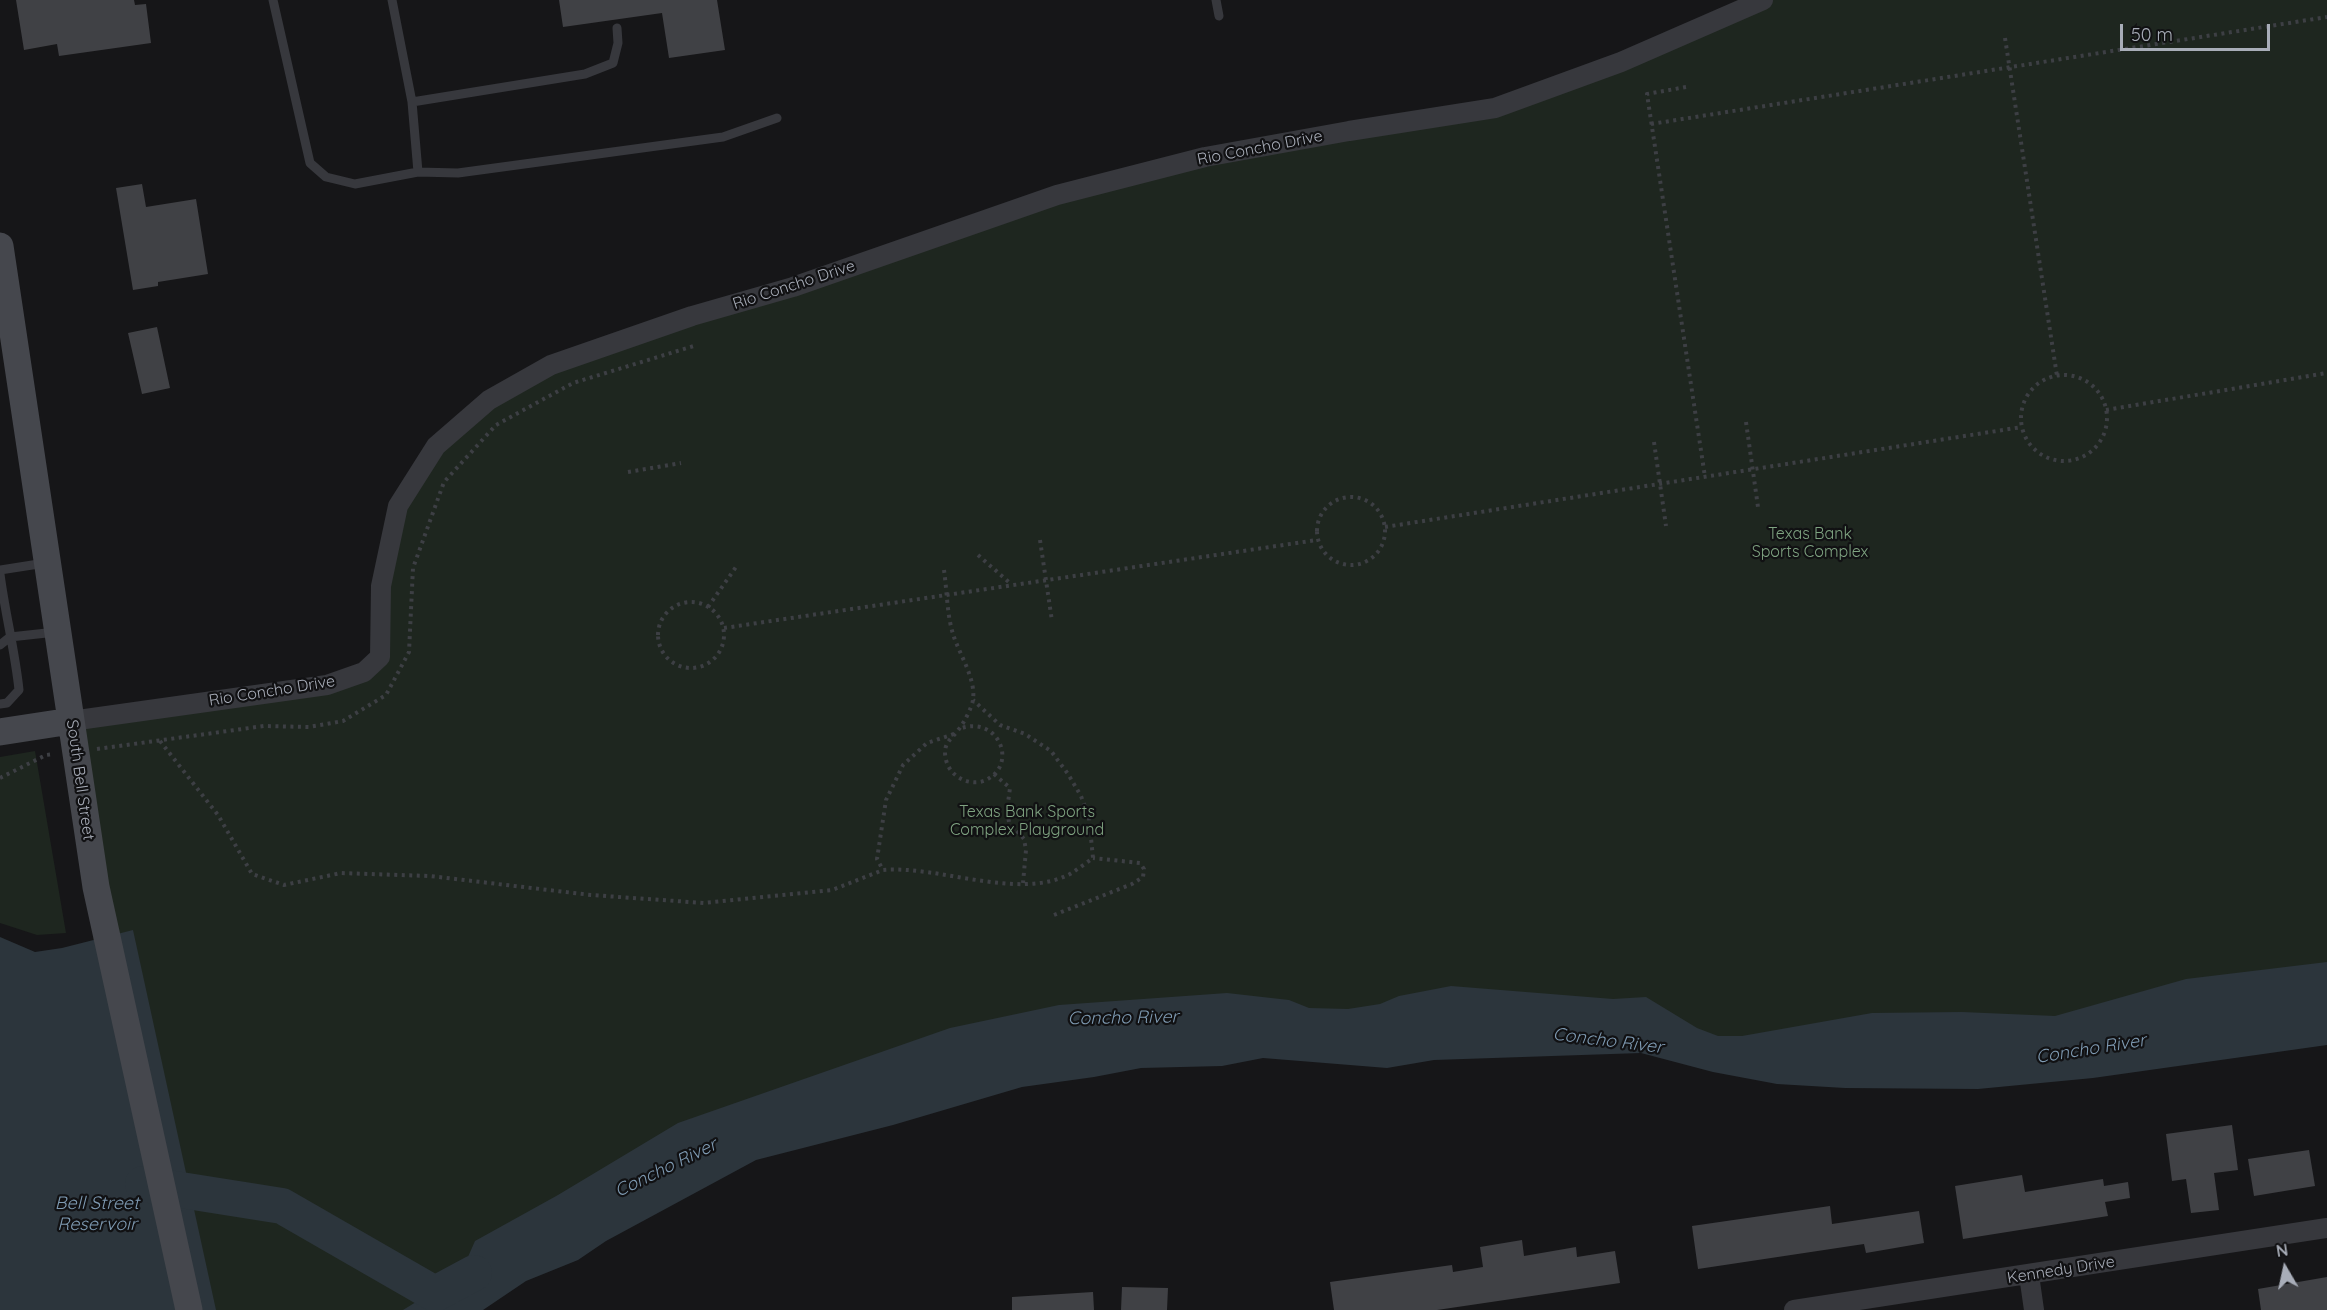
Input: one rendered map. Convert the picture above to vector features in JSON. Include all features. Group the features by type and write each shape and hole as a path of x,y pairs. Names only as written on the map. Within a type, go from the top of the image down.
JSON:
{"main road":[{"name":"South Bell Street","path":"0,246 96,887 189,1310"},
{"name":"Rio Concho Drive","path":"0,732 71,721"}],"street":[{"name":"Rio Concho Drive","path":"71,721 327,685 364,672 380,657 381,586 398,506 436,446 489,400 551,365 692,316 793,287 1057,195 1205,157 1495,108 1621,62 1763,0"},
{"name":"Kennedy Drive","path":"1794,1310 2327,1228"},
{"path":"2029,1275 2034,1310"}],"lane":[{"path":"273,0 310,163 326,177 355,184 418,172 459,173 723,137 777,118"},
{"path":"392,0 411,102 418,172"},
{"path":"1216,0 1219,16"},
{"path":"411,102 585,74 613,63 618,43 616,28"},
{"path":"0,570 47,562"},
{"path":"0,574 3,619 16,661 20,690 7,703 0,704"},
{"path":"0,645 10,637 58,632"}],"path":[{"path":"1651,124 2327,17"},
{"path":"2005,38 2057,376"},
{"path":"1686,87 1647,94 1705,477"},
{"path":"2106,410 2327,374"},
{"path":"2057,376 2072,376 2086,381 2097,392 2106,410 2107,425 2102,439 2087,454 2067,461 2052,460 2039,453 2028,443 2022,427 2021,413 2026,398 2035,387 2048,378 2057,376"},
{"path":"1746,423 1758,507"},
{"path":"1385,527 2022,427"},
{"path":"1654,442 1666,526"},
{"path":"628,472 681,463"},
{"path":"1350,497 1372,504 1380,513 1385,527 1386,536 1382,547 1369,561 1357,566 1345,566 1334,561 1325,554 1317,540 1316,528 1327,506 1337,500 1350,497"},
{"path":"1040,540 1052,621"},
{"path":"724,628 1317,540"},
{"path":"978,555 1011,585"},
{"path":"708,607 736,567"},
{"path":"944,570 952,633 971,682 973,700 959,729 949,738 945,753 946,763 951,772 959,778 976,782 986,780 994,774 1001,761 1002,751 996,735 979,725 969,725 959,729"},
{"path":"691,602 708,607 719,617 724,628 721,649 715,658 706,665 691,669 680,667 669,661 662,652 657,635 659,624 665,614 679,604 691,602"},
{"path":"973,700 1000,724 1025,734 1051,751 1081,796 1089,818 1093,858"},
{"path":"996,735 1000,724"},
{"path":"883,870 878,859 886,800 903,765 927,743 954,734"},
{"path":"159,740 218,815 252,874 284,885 341,873 430,876 591,895 704,903 832,890 883,870 904,868 984,882 1023,883 1046,881 1069,874 1093,858 1140,863 1144,869 1143,877 1132,884 1054,915"},
{"path":"994,774 1010,788 1007,810 1010,822 1024,839 1026,850 1023,883"}],"green space":[{"name":"Texas Bank Sports Complex","path":"1763,0 2327,0 2327,1011 1976,1068 1055,1020 408,1310 163,1310 92,969 96,887 71,721 327,685 380,657 398,506 436,446 551,365 1057,195 1495,108"},
{"path":"35,751 66,933 37,935 0,923 0,757"}],"water":[{"name":"Bell Street Reservoir","path":"133,930 216,1310 0,1310 0,937 35,952 62,948"},
{"path":"2327,962 2327,1045 2093,1078 1978,1089 1845,1088 1777,1084 1713,1072 1641,1053 1434,1060 1387,1068 1263,1058 1222,1066 1141,1068 1022,1087 893,1125 756,1160 606,1241 578,1260 526,1281 483,1310 403,1310 460,1275 475,1241 558,1195 678,1123 950,1028 1059,1005 1227,993 1289,1000 1309,1008 1348,1009 1380,1004 1399,996 1451,986 1613,999 1646,997 1697,1028 1718,1036 1742,1036 1872,1013 1962,1012 2055,1016 2186,979"}],"building":[{"path":"16,0 134,0 135,5 146,4 151,43 59,56 57,44 24,50"},
{"path":"559,0 717,0 725,50 669,58 662,13 563,27"},
{"path":"142,184 146,207 196,199 208,274 158,282 158,286 133,290 116,188"},
{"path":"157,327 170,388 142,394 128,333"},
{"path":"2232,1125 2238,1170 2214,1173 2219,1210 2191,1213 2186,1179 2172,1181 2166,1134"},
{"path":"2309,1150 2315,1186 2254,1196 2248,1159"},
{"path":"2022,1175 2025,1192 2103,1179 2104,1186 2128,1182 2130,1198 2105,1202 2108,1216 1963,1239 1955,1186"},
{"path":"1830,1206 1832,1224 1919,1211 1924,1243 1866,1253 1864,1244 1698,1269 1692,1226"},
{"path":"1522,1240 1524,1256 1576,1247 1577,1257 1615,1251 1620,1283 1437,1310 1334,1310 1330,1282 1452,1265 1453,1272 1483,1267 1480,1247"},
{"path":"2327,1277 2327,1310 2261,1310 2258,1289"},
{"path":"1122,1287 1168,1288 1167,1310 1121,1310"},
{"path":"1093,1292 1094,1310 1012,1310 1012,1297"}],"waterway":[{"name":"Concho River","path":"143,1184 282,1206 435,1294 474,1273"}],"park label":[{"name":"Texas Bank Sports Complex Playground","path":"1027,821"}]}
